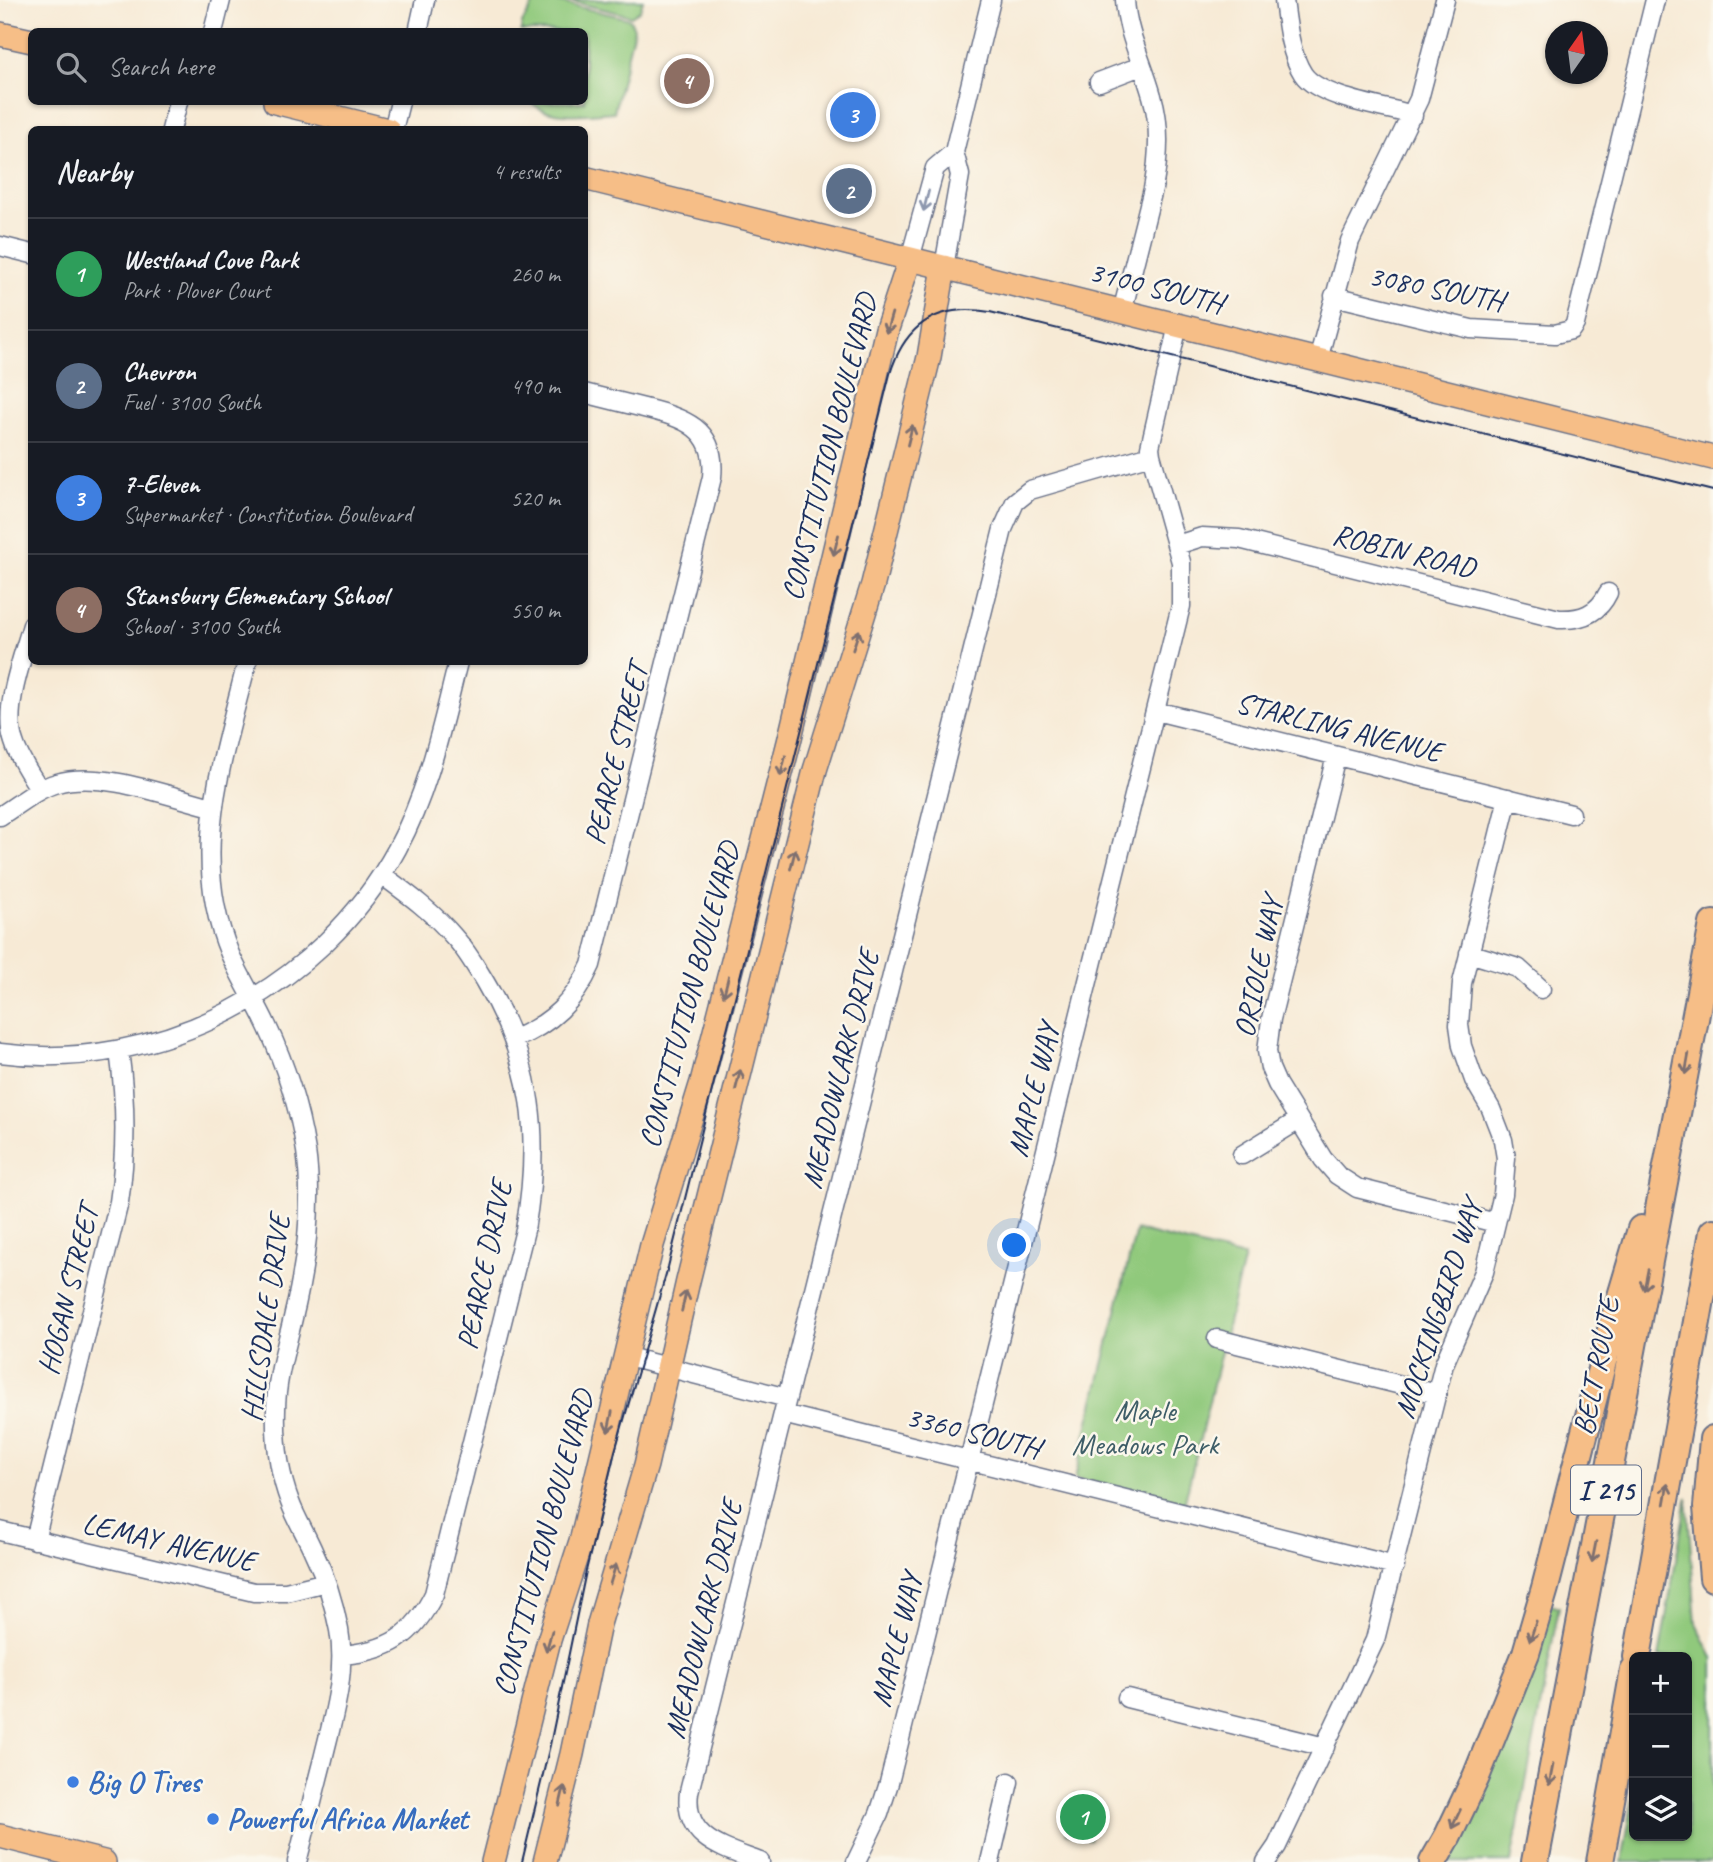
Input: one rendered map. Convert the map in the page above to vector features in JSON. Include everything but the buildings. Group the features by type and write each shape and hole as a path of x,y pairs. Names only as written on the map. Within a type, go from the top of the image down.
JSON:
{"highway":[{"name":"BELT ROUTE","path":"1535,1862 1713,924"},
{"path":"1433,1862 1476,1777 1525,1653 1545,1588 1611,1330 1678,1117"},
{"name":"I 215","path":"1638,1652 1713,1232"},
{"path":"1713,1439 1707,1487 1713,1578"},
{"path":"1600,1862 1629,1698"}],"main road":[{"path":"0,34 28,40"},
{"path":"287,105 374,126"},
{"name":"3100 SOUTH","path":"588,179 1713,458"},
{"name":"CONSTITUTION BOULEVARD","path":"494,1862 542,1666 582,1538 661,1210 702,1082 789,742 887,329 910,259"},
{"name":"CONSTITUTION BOULEVARD","path":"545,1862 599,1624 646,1465 815,770 876,572 929,358 944,267"},
{"path":"0,1836 101,1862"}],"street":[{"path":"214,28 221,0"},
{"path":"419,28 425,0"},
{"name":"CONSTITUTION BOULEVARD","path":"944,267 960,174 954,152 991,0"},
{"path":"1122,312 1157,169 1156,116 1128,25 1125,0"},
{"path":"1284,0 1297,62 1309,81 1330,93 1413,115"},
{"path":"1318,360 1355,227 1413,115 1446,0"},
{"name":"3080 SOUTH","path":"1334,296 1471,329 1555,334 1569,332 1575,324 1655,0"},
{"path":"1099,82 1142,66"},
{"path":"172,126 177,105"},
{"path":"392,126 399,105"},
{"name":"CONSTITUTION BOULEVARD","path":"910,259 935,168 954,152"},
{"path":"0,246 28,253"},
{"name":"MAPLE WAY","path":"856,1862 879,1814 889,1783 1181,606 1182,577 1177,545 1151,455 1153,430 1178,326"},
{"name":"PEARCE STREET","path":"514,1040 542,1027 563,1009 592,965 713,467 710,447 697,428 686,421 588,394"},
{"name":"MEADOWLARK DRIVE","path":"760,1862 717,1845 699,1833 690,1816 689,1792 1006,519 1015,502 1030,490 1151,455"},
{"name":"ROBIN ROAD","path":"1177,545 1202,537 1239,539 1559,619 1572,620 1589,614 1598,608 1608,593"},
{"path":"28,641 13,699 10,726 18,752 40,790"},
{"name":"HILLSDALE DRIVE","path":"246,665 212,807 210,870 216,909 230,953 276,1047 295,1098 306,1155 309,1195 307,1242 279,1381 276,1435 280,1469 290,1502 326,1582 339,1631 342,1655 333,1719 297,1862"},
{"path":"0,1053 61,1055 119,1050 173,1036 253,998 318,950 347,920 382,874 402,839 421,795 437,746 457,665"},
{"name":"STARLING AVENUE","path":"1156,711 1571,814"},
{"name":"ORIOLE WAY","path":"1336,756 1268,1035 1270,1068 1277,1084 1329,1168 1357,1188 1496,1223"},
{"path":"0,816 56,783 89,779 108,781 212,807"},
{"name":"MOCKINGBIRD WAY","path":"1266,1862 1277,1846 1375,1640 1448,1349 1484,1272 1496,1223 1505,1176 1503,1140 1495,1116 1467,1063 1459,1025 1462,982 1508,798"},
{"name":"PEARCE DRIVE","path":"342,1655 380,1649 401,1638 428,1607 439,1580 525,1230 531,1195 533,1128 523,1067 514,1040 489,989 457,939 416,899 382,874"},
{"path":"1469,953 1518,968 1541,989"},
{"name":"HOGAN STREET","path":"35,1540 119,1202 126,1123 119,1050"},
{"path":"1242,1155 1299,1120"},
{"path":"1217,1339 1437,1394"},
{"name":"3360 SOUTH","path":"624,1356 669,1367 785,1406 970,1461 1395,1566"},
{"name":"LEMAY AVENUE","path":"0,1531 254,1592 286,1591 326,1582"},
{"path":"1127,1698 1325,1747"},
{"path":"990,1862 1010,1782"}],"green space":[{"path":"536,0 550,0 630,19 634,29 614,112 559,114 535,105 588,105 588,28 521,28"},
{"path":"566,0 643,0 640,10 631,16"},
{"name":"Maple Meadows Park","path":"1136,1230 1244,1257 1184,1505 1075,1478"},
{"path":"1687,1497 1696,1623 1713,1658 1713,1862 1622,1862 1629,1823 1629,1841 1692,1841 1692,1652 1660,1652"},
{"path":"1550,1605 1559,1607 1511,1862 1440,1862"},
{"path":"1075,1794 1099,1800 1090,1839 1066,1833"}],"tram line":[{"path":"522,1862 615,1451 668,1267 890,374 896,357 915,330 939,314 971,310 990,312 1713,491"}],"place":[{"name":"Stansbury Elementary School","path":"687,81"},
{"name":"7-Eleven","path":"853,115"},
{"name":"Chevron","path":"849,191"},
{"name":"Big O Tires","path":"73,1782"},
{"name":"Westland Cove Park","path":"1083,1817"},
{"name":"Powerful Africa Market","path":"213,1819"}]}
